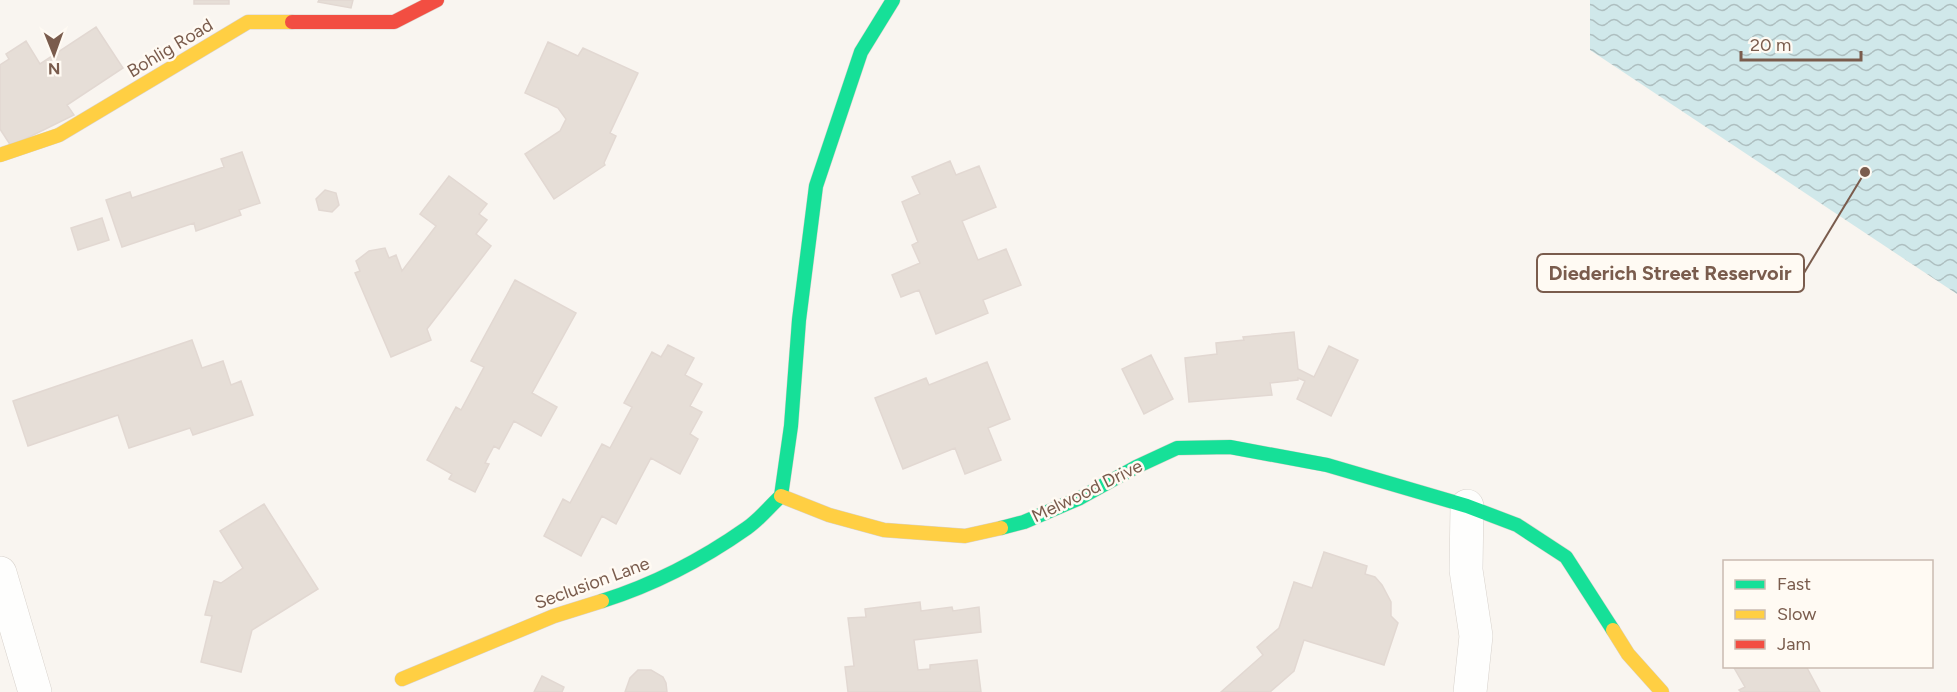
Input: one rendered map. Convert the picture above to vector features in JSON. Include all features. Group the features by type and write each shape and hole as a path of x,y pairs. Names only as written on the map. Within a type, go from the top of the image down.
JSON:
{"street":[{"name":"Bohlig Road","path":"0,155 59,135 248,22 394,22 437,0"},
{"path":"781,496 791,426 799,320 816,186 861,52 893,0"},
{"name":"Melwood Drive","path":"781,496 830,515 884,530 965,536 1024,522 1080,498 1136,466 1177,448 1230,447 1327,465 1467,506 1518,525 1566,557 1628,654 1662,692"},
{"name":"Seclusion Lane","path":"402,679 554,615 634,591 694,561 749,527 781,496"},
{"path":"1467,506 1466,570 1476,636 1470,692"},
{"path":"0,573 35,692"}],"water":[{"path":"1590,0 1957,0 1957,294 1590,50"}],"building":[{"path":"194,0 229,0 229,4 194,4"},
{"path":"319,0 353,0 351,8 318,2"},
{"path":"96,27 123,68 67,105 74,115 11,146 0,129 0,65 9,59 6,54 26,41 40,64"},
{"path":"548,42 578,56 583,48 638,73 610,133 616,136 605,165 554,199 525,154 560,131 566,119 558,108 525,93"},
{"path":"242,152 260,203 239,210 241,215 196,231 194,223 122,247 106,200 130,192 132,198 224,167 221,159"},
{"path":"950,161 956,175 979,166 996,207 962,221 978,260 1006,249 1021,285 983,300 988,313 936,334 919,290 901,297 892,275 920,263 912,245 918,242 902,202 920,194 912,177"},
{"path":"449,176 487,204 479,214 487,220 476,234 491,246 427,329 431,340 391,357 355,273 360,271 356,261 369,251 385,248 389,258 396,255 402,271 436,226 420,214"},
{"path":"325,190 336,193 339,205 332,212 319,210 316,199"},
{"path":"102,218 109,240 78,250 71,228"},
{"path":"515,280 576,313 532,393 557,407 541,436 514,421 499,449 494,446 485,463 489,464 475,492 449,479 452,474 427,460 456,407 461,410 484,367 471,361"},
{"path":"1294,332 1298,369 1314,377 1329,346 1358,360 1331,416 1297,399 1305,381 1298,378 1298,380 1270,383 1272,395 1189,402 1185,358 1217,354 1216,343 1244,340 1243,337"},
{"path":"192,340 202,368 223,361 231,385 241,381 253,415 193,435 190,428 129,448 118,415 28,446 13,401"},
{"path":"668,345 694,358 685,375 702,384 690,406 702,412 690,434 698,439 680,474 651,458 616,524 602,516 581,556 544,536 563,499 570,503 602,444 610,448 632,407 624,403 652,352 661,357"},
{"path":"1151,355 1173,399 1144,414 1122,369"},
{"path":"987,362 1010,419 988,428 1001,460 965,474 955,448 903,469 875,398 926,378 929,385"},
{"path":"264,504 318,589 252,630 241,672 201,662 212,616 205,615 214,581 221,583 243,568 220,531"},
{"path":"1324,552 1367,566 1365,574 1375,577 1382,585 1391,602 1391,616 1398,623 1384,665 1304,640 1294,671 1270,692 1221,692 1263,655 1257,647 1279,628 1294,582 1312,588"},
{"path":"920,602 921,611 952,607 953,611 979,607 981,632 914,640 918,670 930,669 930,665 977,660 981,692 848,692 845,667 854,666 848,618 866,617 865,609"},
{"path":"1734,668 1807,668 1820,692 1741,692 1739,690 1745,687"},
{"path":"638,670 651,670 663,677 667,692 625,692 630,678"},
{"path":"542,676 564,687 562,692 534,692"}],"traffic: fast":[{"path":"781,496 791,426 799,320 816,186 861,52 893,0"},
{"path":"1001,528 1024,522 1080,498 1136,467 1177,448 1230,447 1327,465 1467,506 1517,525 1566,557 1613,630"},
{"path":"602,601 659,579 713,550 761,517 781,496"}],"traffic: slow":[{"path":"0,155 59,135 248,22 292,22"},
{"path":"781,496 829,515 884,530 965,536 1001,528"},
{"path":"402,679 554,616 602,601"},
{"path":"1613,630 1628,654 1662,692"}],"traffic: jam":[{"path":"292,22 394,22 437,0"}],"place":[{"name":"Diederich Street Reservoir","path":"1865,172"}]}
